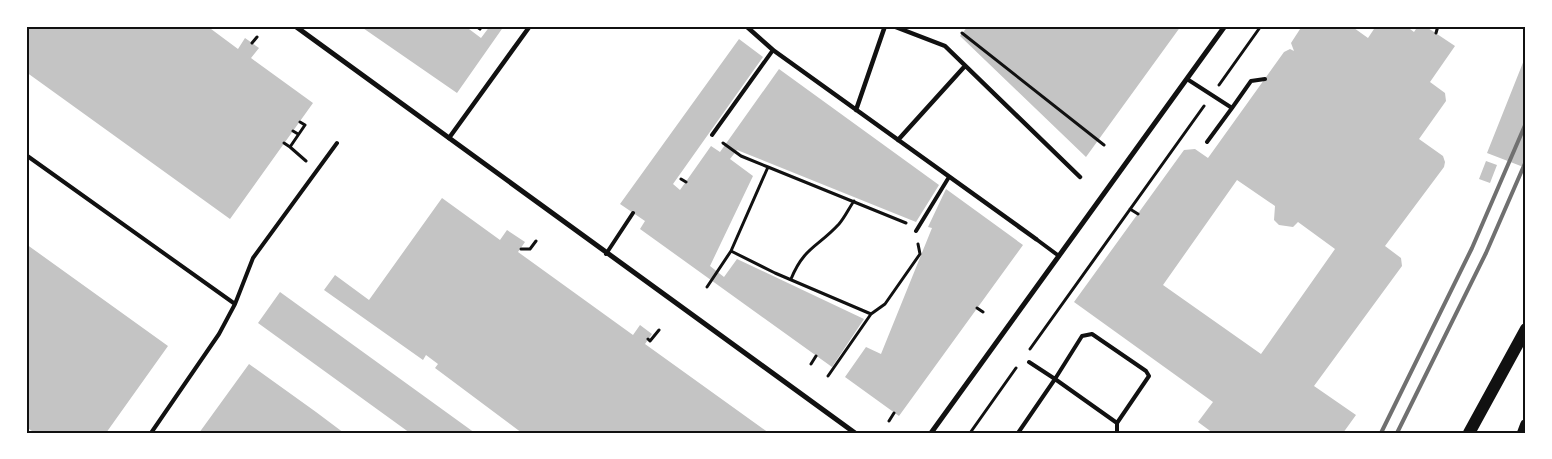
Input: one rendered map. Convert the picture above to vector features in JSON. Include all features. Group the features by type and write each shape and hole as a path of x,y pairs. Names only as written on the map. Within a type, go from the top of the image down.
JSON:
{"main road":[{"path":"1469,433 1526,329"},
{"path":"1523,433 1526,425"}],"street":[{"path":"295,26 606,254 855,433"},
{"path":"449,138 530,26"},
{"path":"746,26 773,50 1036,239"},
{"path":"856,110 885,26"},
{"path":"893,26 945,46 1080,177"},
{"path":"931,433 1224,28"},
{"path":"898,140 965,66"}],"lane":[{"path":"1217,26 1224,28"},
{"path":"712,135 773,50"},
{"path":"1187,79 1232,108"},
{"path":"1207,142 1251,81 1265,79"},
{"path":"151,433 219,334 235,304 253,258 337,143"},
{"path":"26,155 235,304"},
{"path":"916,231 949,177"},
{"path":"606,254 633,213"},
{"path":"1036,239 1059,256"},
{"path":"1018,433 1056,379 1082,336 1087,334 1092,334 1149,376 1117,423 1117,433"},
{"path":"1029,362 1117,423"}],"path":[{"path":"476,26 480,29 482,26"},
{"path":"1029,350 1260,26"},
{"path":"1436,33 1438,26"},
{"path":"962,34 1104,145"},
{"path":"252,43 257,37"},
{"path":"290,147 305,125 300,122"},
{"path":"294,131 298,134"},
{"path":"712,135 741,156 911,225 916,231 921,254 885,304 871,314 828,376"},
{"path":"284,143 317,170"},
{"path":"707,287 731,250 768,167"},
{"path":"681,179 686,182"},
{"path":"791,279 799,260 810,248 839,224 854,201"},
{"path":"1130,209 1138,214"},
{"path":"521,249 530,249 536,241"},
{"path":"731,250 871,314"},
{"path":"977,308 983,312"},
{"path":"648,339 650,341 659,330"},
{"path":"811,364 816,356"},
{"path":"970,433 1019,364"},
{"path":"889,421 894,413"}],"building":[{"path":"26,26 207,26 238,49 245,38 259,48 251,58 313,103 230,219 26,72"},
{"path":"360,26 465,26 481,38 490,26 504,26 457,93"},
{"path":"968,26 1181,26 1086,157 960,36"},
{"path":"1302,26 1348,26 1347,28 1354,28 1368,38 1376,26 1406,26 1414,32 1418,26 1425,26 1455,46 1430,82 1445,93 1446,101 1419,139 1443,156 1444,167 1385,246 1401,258 1402,266 1314,386 1356,415 1343,433 1213,433 1198,422 1213,402 1074,302 1184,150 1195,149 1208,158 1284,52 1290,49 1294,51 1291,43","holes":["1237,180 1275,206 1274,220 1279,225 1293,227 1298,222 1335,249 1261,354 1163,285"]},
{"path":"739,39 763,57 673,184 680,190 711,146 720,152 779,69 939,185 916,222 737,150 730,159 753,176 710,266 724,277 737,259 864,319 832,367 640,229 645,221 620,204"},
{"path":"1526,55 1526,168 1487,153"},
{"path":"1486,161 1497,165 1490,183 1479,179"},
{"path":"946,189 1023,245 899,416 845,377 866,347 881,354 932,228 928,227"},
{"path":"442,198 500,240 507,230 525,242 518,252 633,335 640,325 652,334 645,344 769,433 522,433 435,368 438,364 426,355 423,360 324,290 335,275 369,300"},
{"path":"26,244 168,346 106,433 35,433 26,427"},
{"path":"280,292 475,433 410,433 258,323"},
{"path":"249,364 316,412 344,433 199,433"}],"railway":[{"path":"1381,433 1472,248 1526,123"},
{"path":"1397,433 1486,253 1526,161"}]}
